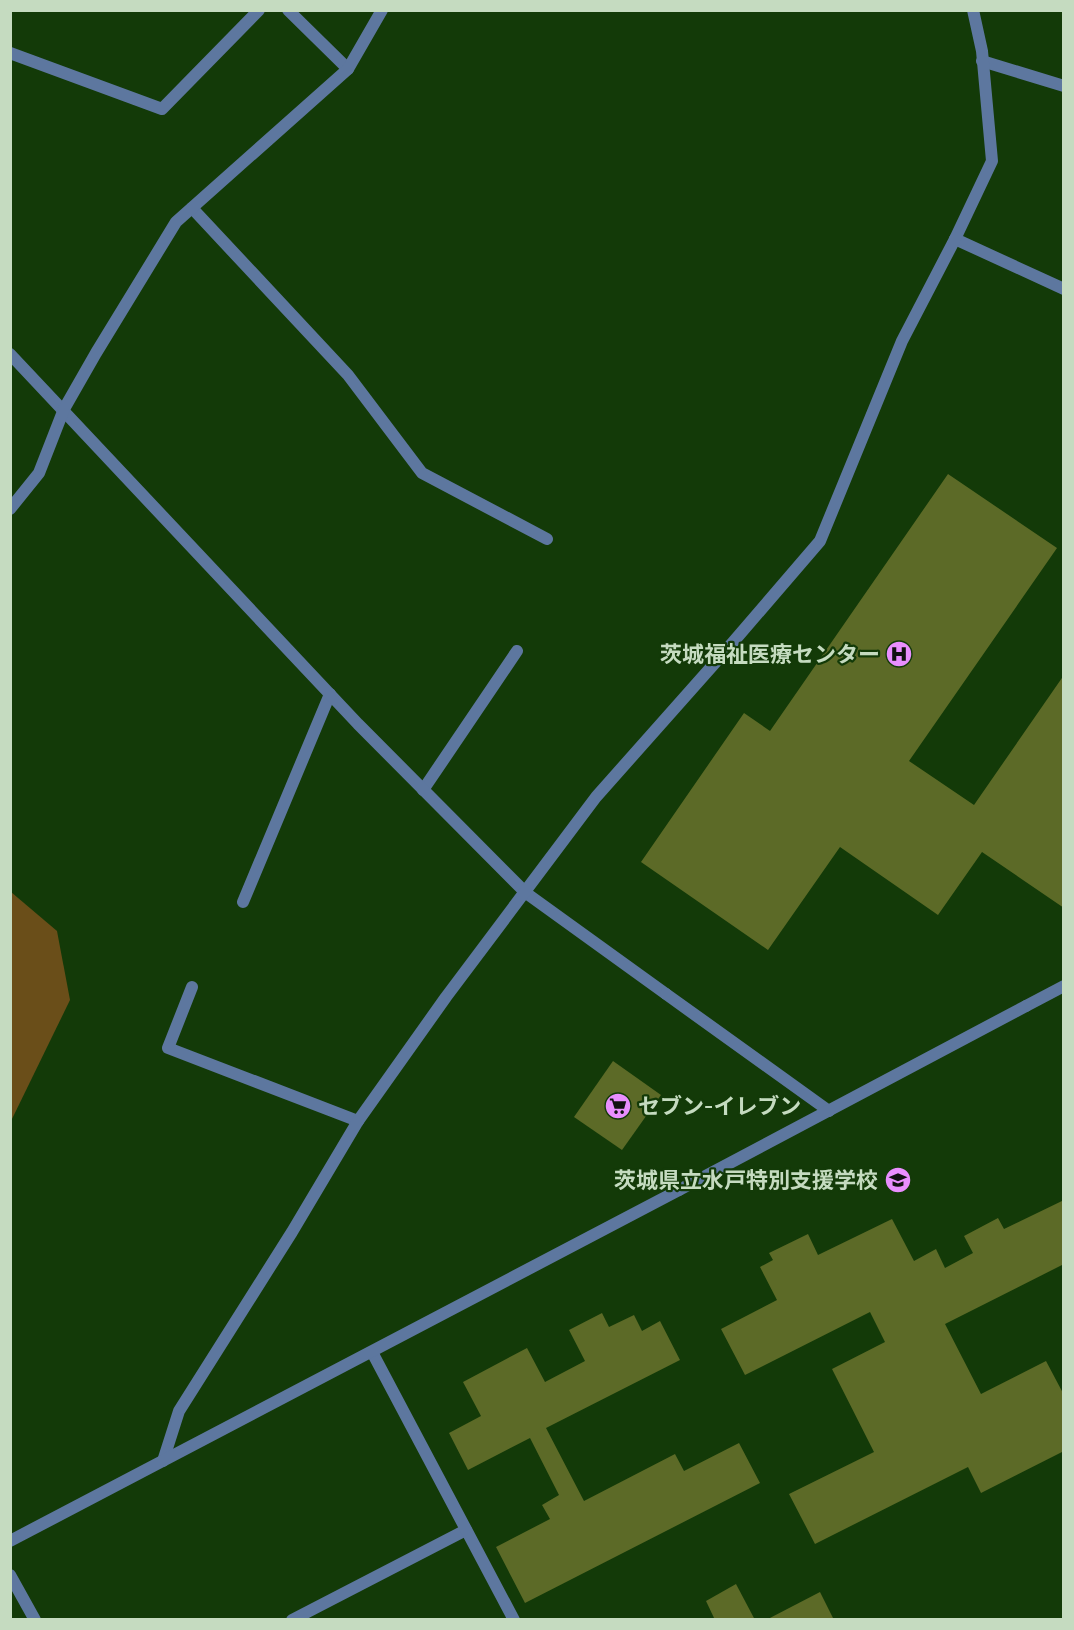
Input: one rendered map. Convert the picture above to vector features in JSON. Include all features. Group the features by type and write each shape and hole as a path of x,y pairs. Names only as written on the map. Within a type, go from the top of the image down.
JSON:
{"street":[{"path":"10,53 162,109 259,10"},
{"path":"288,10 348,69"},
{"path":"10,508 39,473 64,409 176,222 348,69 382,10"},
{"path":"163,1461 179,1410 291,1233 358,1121 596,796 722,655 819,541 902,341 992,161 982,61 973,10"},
{"path":"982,61 1064,86"},
{"path":"192,208 348,375 422,473 547,539"},
{"path":"955,239 1064,289"},
{"path":"10,354 330,694 526,893 829,1111"},
{"path":"423,790 518,651"},
{"path":"243,902 330,694"},
{"path":"10,1541 1064,986"},
{"path":"192,987 168,1048 358,1121"},
{"path":"372,1352 514,1620"},
{"path":"292,1620 466,1530"},
{"path":"10,1575 35,1620"}],"shaded area":[{"path":"11,892 57,931 70,1000 11,1121"}],"building":[{"path":"948,474 1057,548 909,761 974,805 1064,675 1064,908 982,852 938,915 840,847 768,950 641,862 744,713 770,731"},
{"name":"セブン-イレブン","path":"613,1061 661,1095 622,1150 574,1117"},
{"path":"1064,1200 1064,1264 945,1324 981,1394 1046,1361 1064,1395 1064,1451 981,1493 968,1467 815,1544 789,1494 874,1452 832,1369 885,1342 870,1312 745,1375 721,1329 777,1300 760,1267 773,1260 769,1253 808,1234 818,1255 892,1219 914,1261 936,1249 945,1268 973,1253 964,1236 998,1218 1004,1229"},
{"path":"602,1313 609,1327 634,1315 642,1331 660,1321 680,1360 546,1428 584,1501 675,1454 684,1471 739,1443 760,1483 525,1603 496,1547 550,1519 542,1505 559,1495 530,1438 468,1470 449,1433 481,1416 463,1382 527,1348 545,1382 585,1361 569,1330"},
{"path":"736,1584 755,1620 715,1620 706,1601"},
{"path":"820,1592 834,1620 766,1620"}],"place":[{"name":"茨城福祉医療センター","path":"899,654"},
{"name":"セブン-イレブン","path":"618,1106"},
{"name":"茨城県立水戸特別支援学校","path":"898,1180"}]}
